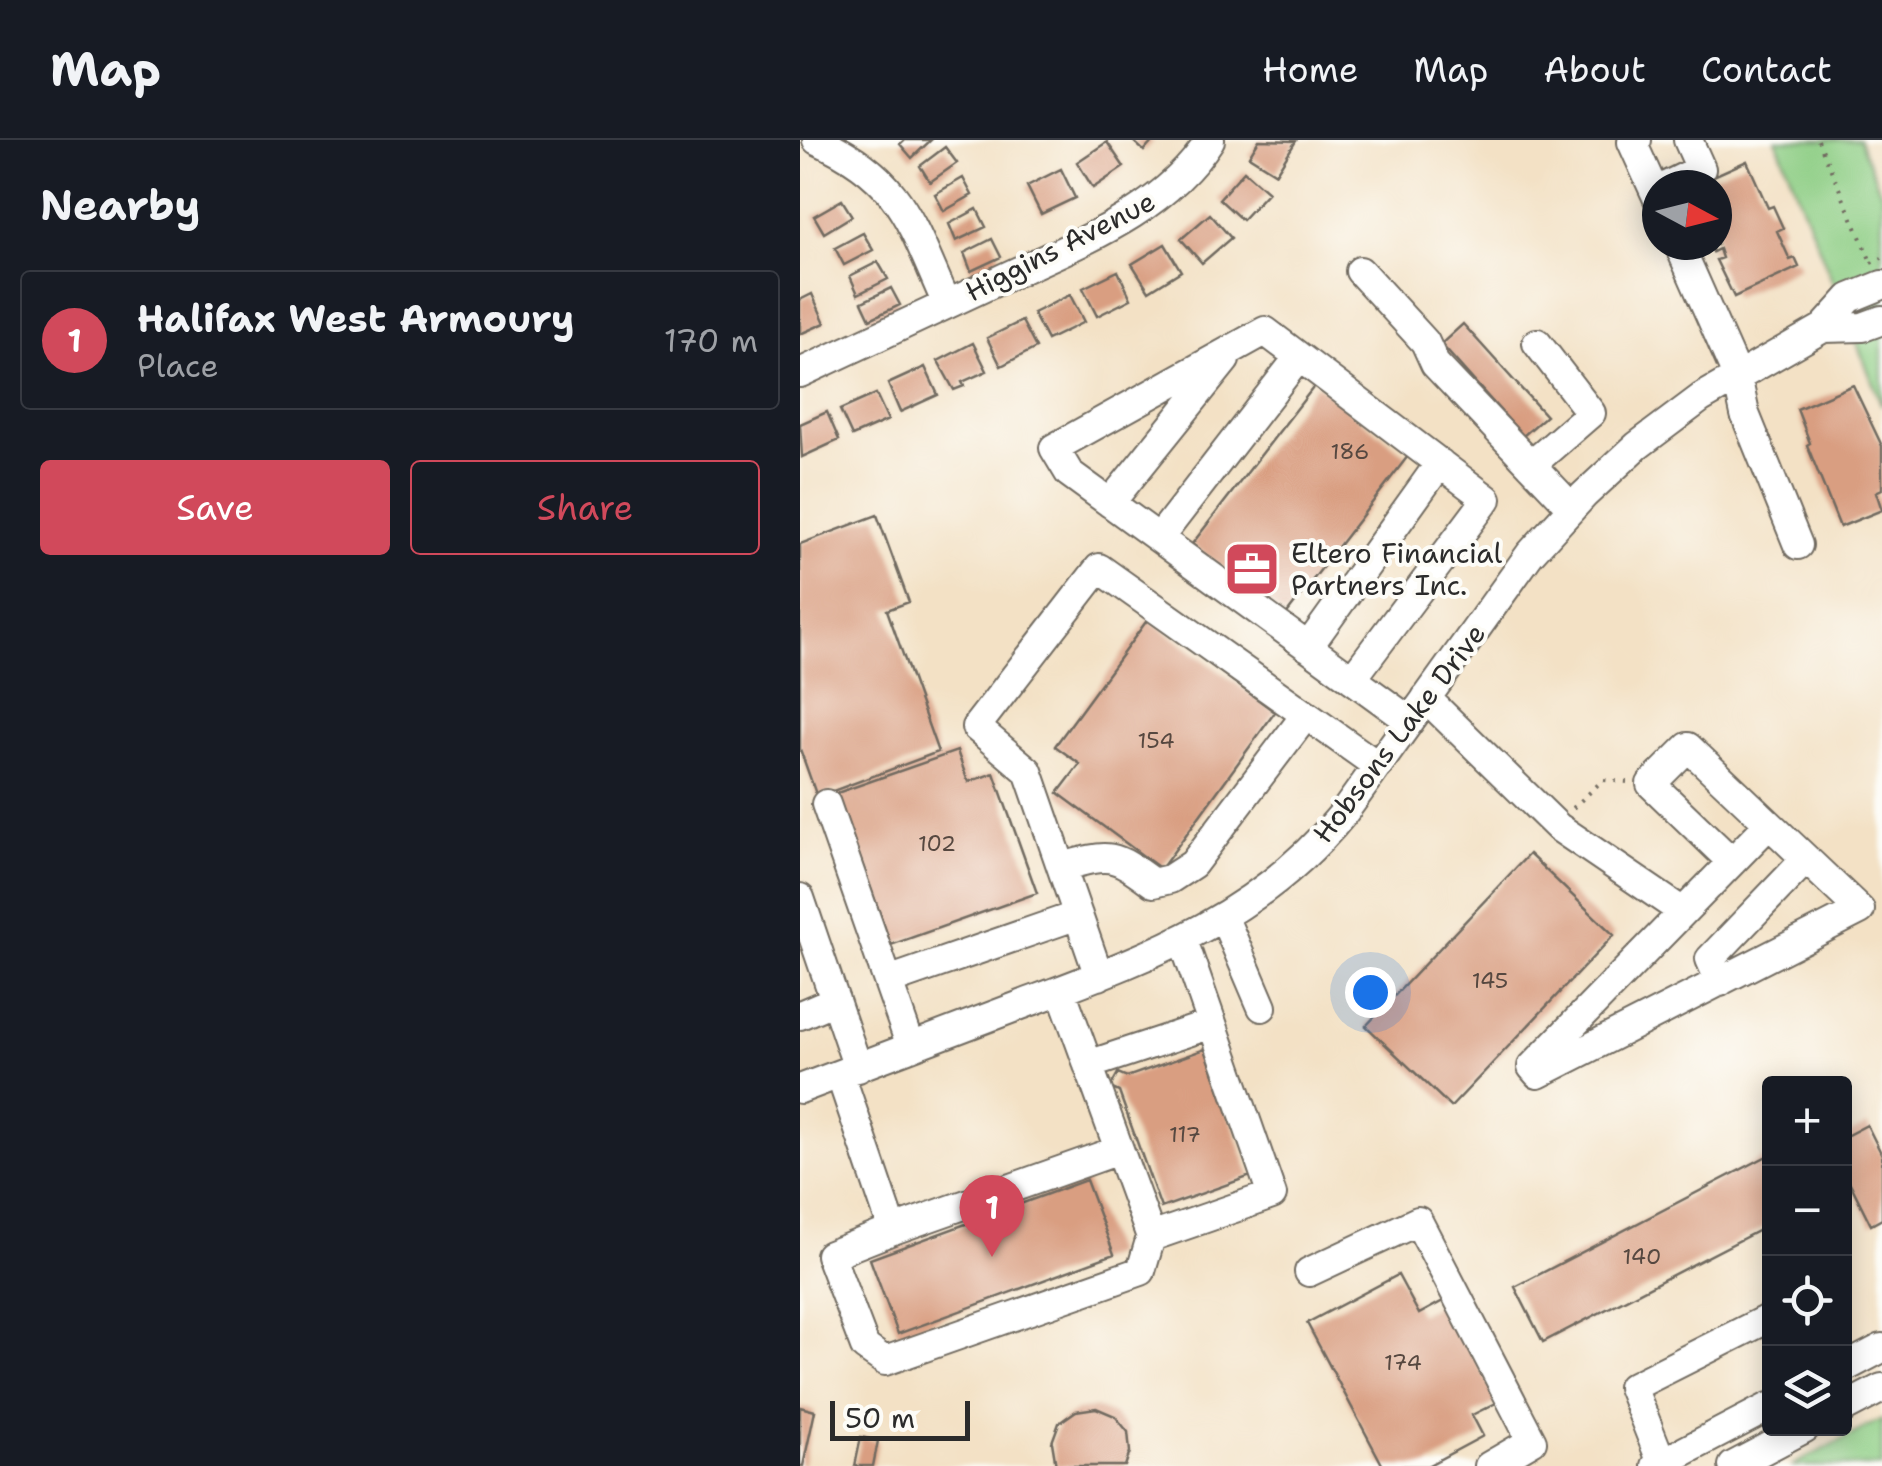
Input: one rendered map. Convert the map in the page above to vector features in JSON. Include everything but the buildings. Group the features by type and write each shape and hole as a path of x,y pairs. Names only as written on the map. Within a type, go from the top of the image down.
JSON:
{"street":[{"path":"816,140 854,158 887,186 902,208 947,304"},
{"name":"Higgins Avenue","path":"800,373 1107,228 1182,176 1210,140"},
{"path":"1636,140 1632,142 1647,170"},
{"path":"1688,140 1700,170"},
{"path":"1685,260 1737,376 1745,414 1798,545"},
{"path":"1360,271 1425,342 1435,364 1572,508"},
{"name":"Hobsons Lake Drive","path":"800,1089 1099,976 1183,940 1224,918 1286,874 1319,844 1530,554 1572,508 1637,446 1702,398 1823,328 1879,273"},
{"name":"Hobsons Lake Drive","path":"1823,328 1863,327 1882,320"},
{"path":"1352,680 1487,499 1264,331 1054,448 1069,473 1159,538 1352,680 1410,722"},
{"path":"1531,465 1591,413 1537,342"},
{"path":"1110,503 1234,348"},
{"path":"1159,538 1299,357"},
{"path":"1308,647 1440,463"},
{"path":"1099,976 1028,771 976,726 1099,568 1378,766"},
{"path":"1426,698 1558,828 1683,912"},
{"path":"1062,867 1098,856 1120,858 1153,883 1170,879 1193,864 1305,716"},
{"path":"1732,862 1651,784 1688,747 1860,910 1538,1074 1532,1067 1683,912 1732,862 1769,824"},
{"path":"826,804 911,1047"},
{"path":"1720,982 1710,959 1806,859"},
{"path":"800,898 806,935 835,1000 849,1071 893,1230"},
{"path":"888,981 1078,915"},
{"path":"1224,918 1262,1006"},
{"path":"1151,1237 1272,1195 1183,940"},
{"path":"1061,990 1151,1237 1141,1270 885,1361 865,1347 830,1255 1119,1150"},
{"path":"800,1015 835,1000"},
{"path":"1088,1065 1212,1024"},
{"path":"1309,1272 1418,1221 1532,1441 1490,1466"},
{"path":"1762,1322 1632,1386 1662,1465 1762,1411"},
{"path":"1852,1364 1882,1348"},
{"path":"1852,1404 1882,1388"},
{"path":"1733,1466 1790,1436"}],"path":[{"path":"1818,140 1879,273"},
{"path":"1558,828 1570,810 1603,780 1651,784"}],"green space":[{"path":"1776,140 1859,140 1882,195 1882,406"},
{"path":"1882,1419 1882,1466 1791,1466 1852,1436"}],"place":[{"name":"Eltero Financial Partners Inc.","path":"1252,569"},
{"name":"Halifax West Armoury","path":"992,1257"}]}
